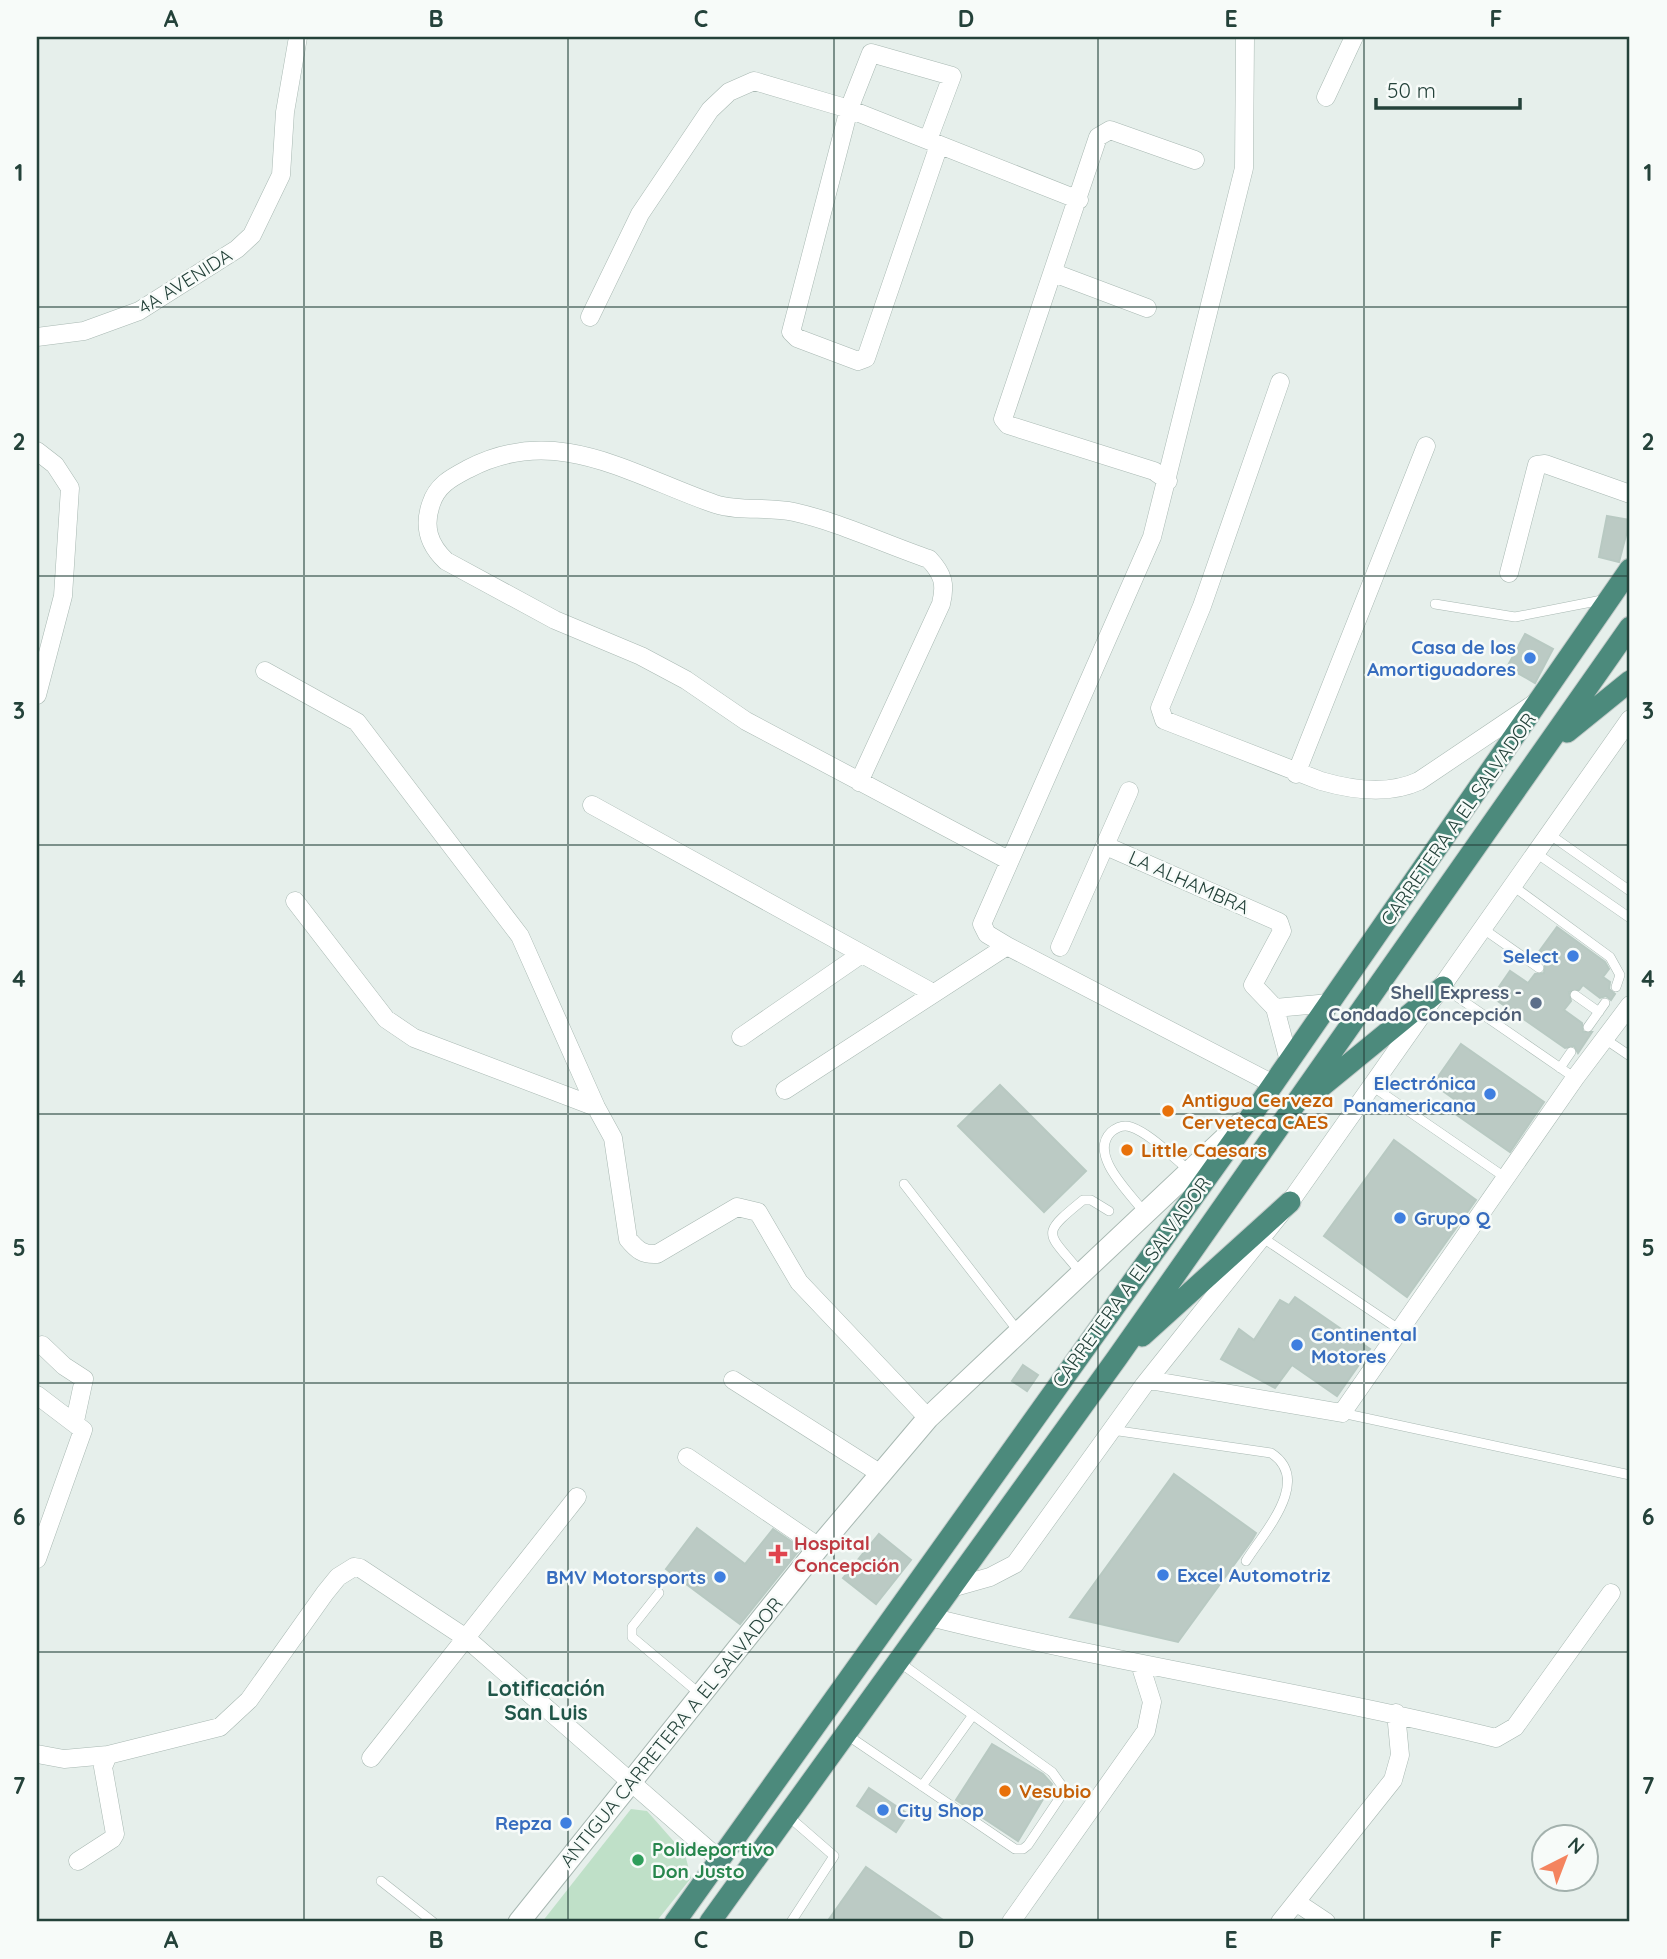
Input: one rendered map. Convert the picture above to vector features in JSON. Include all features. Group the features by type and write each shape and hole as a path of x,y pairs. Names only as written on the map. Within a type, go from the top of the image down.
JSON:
{"highway":[{"name":"CARRETERA A EL SALVADOR","path":"675,1922 1273,1084 1630,569"},
{"name":"CARRETERA A EL SALVADOR","path":"710,1922 1116,1358 1549,746 1630,627"},
{"path":"1549,746 1630,681"},
{"path":"1290,1112 1443,987"},
{"path":"1116,1358 1290,1202"},
{"path":"900,1605 928,1620"}],"street":[{"name":"4A AVENIDA","path":"37,337 84,331 139,311 237,249 251,235 281,175 285,112 298,37"},
{"path":"1245,37 1244,167 1168,481 1149,545 982,924 987,934 1007,946 1273,1084"},
{"path":"1326,97 1354,37"},
{"path":"871,53 950,74 954,79 866,358 858,361 797,338 792,332 849,109 871,53"},
{"path":"590,317 640,215 710,110 729,92 754,81 849,109 1079,200"},
{"path":"1168,481 1154,471 1005,422 1003,419 1079,200 1098,137 1110,130 1195,160"},
{"path":"1054,273 1147,308"},
{"path":"1280,382 1202,606 1160,708 1164,720 1296,774 1342,787 1400,790 1472,746 1542,698"},
{"path":"1296,774 1426,446"},
{"path":"37,451 55,465 69,488 63,596 37,695"},
{"path":"859,782 941,604 945,588 940,572 929,559 796,512 717,505 616,463 579,453 535,452 477,464 436,490 427,519 428,535 435,551 446,561 555,620 641,656 686,680 746,721 859,782 1008,860"},
{"path":"1508,573 1537,465 1545,464 1630,494"},
{"path":"265,671 358,722 520,936 596,1107 613,1138 628,1239 647,1255 657,1254 737,1207 758,1212 799,1282 928,1418"},
{"path":"951,1588 990,1577 1015,1564 1149,1380 1290,1202 1630,719"},
{"path":"1472,746 1500,758"},
{"path":"1107,846 1129,791"},
{"path":"592,805 933,993"},
{"name":"LA ALHAMBRA","path":"1060,947 1107,846 1279,922 1282,930 1253,985 1275,1008 1289,1061"},
{"path":"295,901 386,1019 414,1038 596,1107"},
{"path":"785,1090 1007,946"},
{"path":"741,1037 860,955"},
{"path":"1275,1008 1330,1003"},
{"path":"1149,1380 1342,1413 1506,1178 1567,1073 1605,1039 1630,1004"},
{"name":"ANTIGUA CARRETERA A EL SALVADOR","path":"519,1922 819,1548 928,1418 1017,1331 1255,1109"},
{"path":"1144,1212 1167,1231"},
{"path":"42,1345 64,1366 84,1379 75,1421"},
{"path":"733,1380 881,1474"},
{"path":"37,1395 58,1413 75,1421 83,1430 37,1559"},
{"path":"687,1457 819,1548"},
{"path":"371,1758 577,1497"},
{"path":"37,1754 64,1759 108,1755 220,1727 249,1700 338,1577 354,1567 360,1568 466,1638 720,1860"},
{"path":"928,1620 1396,1713 1496,1738 1515,1727 1611,1593"},
{"path":"1011,1922 1146,1731 1153,1702 1140,1664"},
{"path":"1280,1922 1393,1780 1400,1755 1396,1713"},
{"path":"78,1861 112,1839 115,1834 103,1767 108,1755"},
{"path":"1296,1902 1326,1922"}],"lane":[{"path":"1435,604 1515,617 1609,599"},
{"path":"1549,834 1630,891"},
{"path":"1536,853 1630,918"},
{"path":"1513,886 1611,957 1620,975 1616,987"},
{"path":"1482,928 1539,968"},
{"path":"1443,987 1567,1073 1571,1052"},
{"path":"1575,995 1599,1012"},
{"path":"1588,1027 1605,1003"},
{"path":"1605,1039 1630,1056"},
{"path":"1372,1086 1506,1178"},
{"path":"1144,1212 1105,1158 1103,1145 1111,1132 1118,1127 1133,1128 1189,1170"},
{"path":"904,1184 1017,1331"},
{"path":"1080,1272 1052,1239 1051,1230 1054,1223 1083,1200 1091,1200 1110,1211"},
{"path":"1263,1238 1399,1330"},
{"path":"1342,1413 1630,1475"},
{"path":"1112,1430 1271,1453 1282,1460 1289,1474 1287,1494 1246,1561"},
{"path":"659,1593 632,1627 632,1637 702,1695"},
{"path":"846,1735 1015,1849 1023,1849 1028,1845 1065,1790 1062,1782 899,1661"},
{"path":"922,1786 973,1715"},
{"path":"788,1815 834,1856 792,1922"},
{"path":"381,1881 433,1922"}],"green space":[{"name":"Polideportivo Don Justo","path":"631,1809 647,1811 685,1854 691,1878 656,1922 542,1922"}],"building":[{"path":"1607,516 1630,520 1619,562 1599,557"},
{"name":"Casa de los Amortiguadores","path":"1525,634 1553,649 1535,683 1507,667"},
{"name":"Shell Express - Condado Concepción","path":"1557,927 1605,962 1609,969 1603,977 1610,982 1609,989 1615,994 1611,1000 1606,996 1600,998 1583,985 1579,990 1569,992 1571,1001 1564,1010 1582,1023 1583,1032 1592,1032 1578,1053 1574,1046 1565,1048 1492,997 1510,971 1528,983 1535,974 1544,973 1546,959 1538,953"},
{"name":"Electrónica Panamericana","path":"1461,1044 1544,1102 1510,1152 1454,1113 1461,1104 1433,1084"},
{"path":"1000,1085 1086,1171 1044,1212 958,1126"},
{"name":"Grupo Q","path":"1394,1140 1476,1200 1407,1297 1324,1236"},
{"name":"Continental Motores","path":"1295,1297 1370,1349 1337,1396 1292,1365 1275,1388 1221,1359 1239,1329 1254,1340 1280,1300 1289,1305"},
{"path":"1023,1365 1038,1375 1027,1391 1012,1381"},
{"name":"Excel Automotriz","path":"1174,1474 1256,1533 1178,1642 1070,1617"},
{"name":"BMV Motorsports","path":"697,1528 745,1564 773,1529 801,1548 740,1624 666,1569"},
{"path":"879,1534 911,1560 876,1604 843,1578"},
{"name":"Vesubio","path":"992,1744 1043,1774 1052,1784 1018,1841 956,1800"},
{"name":"City Shop","path":"869,1788 908,1814 896,1832 857,1806"},
{"path":"866,1867 946,1922 827,1922"}],"place":[{"name":"Casa de los Amortiguadores","path":"1530,658"},
{"name":"Select","path":"1573,956"},
{"name":"Shell Express - Condado Concepción","path":"1536,1003"},
{"name":"Electrónica Panamericana","path":"1490,1094"},
{"name":"Antigua Cerveza Cerveteca CAES","path":"1168,1111"},
{"name":"Little Caesars","path":"1127,1150"},
{"name":"Grupo Q","path":"1400,1218"},
{"name":"Continental Motores","path":"1297,1345"},
{"name":"Hospital Concepción","path":"778,1554"},
{"name":"Excel Automotriz","path":"1163,1575"},
{"name":"BMV Motorsports","path":"720,1577"},
{"name":"Vesubio","path":"1005,1791"},
{"name":"City Shop","path":"883,1810"},
{"name":"Repza","path":"566,1823"},
{"name":"Polideportivo Don Justo","path":"638,1860"}],"district":[{"name":"Lotificación San Luis","path":"546,1700"}]}
